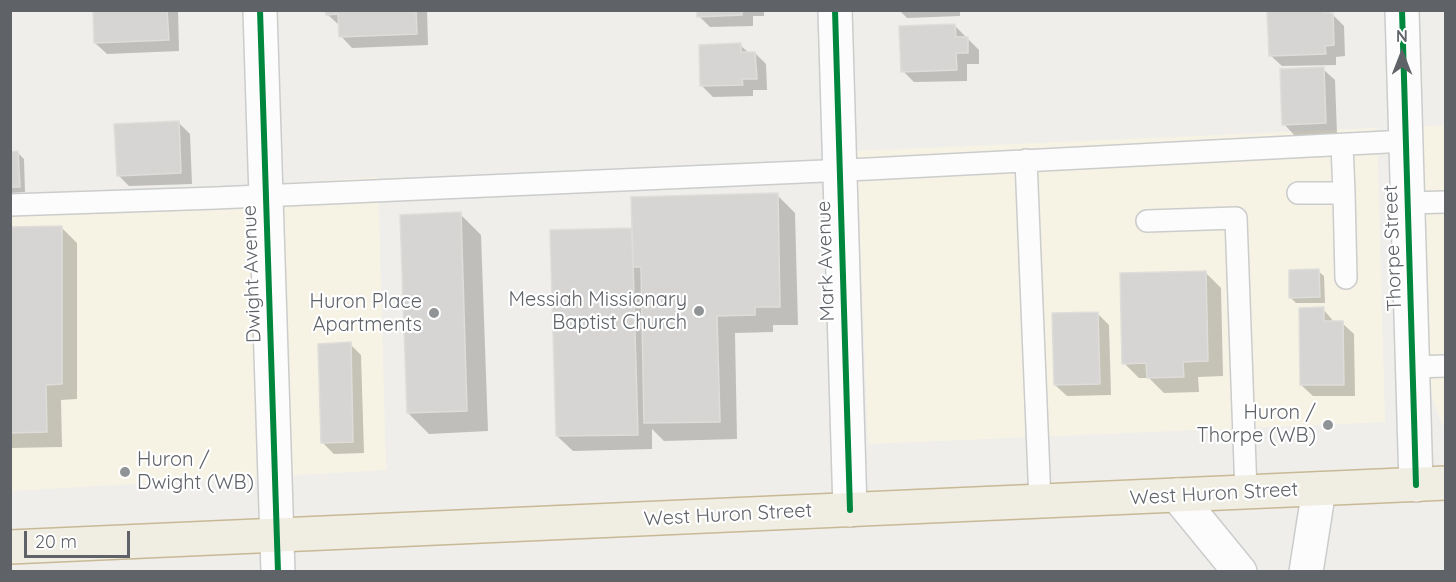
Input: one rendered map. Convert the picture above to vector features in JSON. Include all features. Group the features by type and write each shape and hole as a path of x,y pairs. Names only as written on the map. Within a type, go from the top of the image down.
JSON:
{"highway":[{"name":"West Huron Street","path":"10,547 1431,484"}],"street":[{"name":"Dwight Avenue","path":"260,10 278,572"},
{"name":"Mark Avenue","path":"835,10 850,510"},
{"name":"Thorpe Street","path":"1402,10 1413,367 1431,484"},
{"path":"1306,572 1319,489"},
{"path":"1177,495 1240,572"}],"lane":[{"path":"10,206 840,170 1406,141"},
{"path":"1342,145 1346,278"},
{"path":"1026,160 1040,501"},
{"path":"1298,193 1344,193"},
{"path":"1408,203 1446,202"},
{"path":"1147,221 1236,218 1246,492"},
{"path":"1413,367 1446,366"}],"shaded area":[{"path":"1445,125 1445,425 1442,425 1429,387 1421,127"},
{"path":"1377,128 1385,422 868,444 857,151"},
{"path":"378,177 386,470 11,491 11,194 236,187"}],"building":[{"path":"93,10 167,10 169,40 94,43"},
{"path":"325,10 416,10 417,34 339,37 338,14 326,15"},
{"path":"697,10 742,10 742,15 697,17"},
{"path":"1267,10 1324,10 1324,13 1333,13 1334,45 1325,46 1326,54 1269,56"},
{"path":"955,24 956,37 968,37 968,53 956,53 957,70 901,72 899,26"},
{"path":"741,43 741,52 755,52 757,79 742,79 743,85 700,86 699,45"},
{"path":"1324,67 1326,123 1282,125 1280,69"},
{"path":"179,121 181,173 117,176 114,124"},
{"path":"18,151 20,187 10,187 10,152"},
{"name":"Messiah Missionary Baptist Church","path":"778,193 780,307 755,307 755,315 717,316 720,422 644,423 641,267 633,267 631,197"},
{"name":"Huron Place Apartments","path":"461,212 467,411 407,413 400,215"},
{"path":"62,226 62,384 46,385 47,432 10,433 10,227"},
{"path":"632,228 638,435 556,436 550,230"},
{"path":"1319,269 1320,297 1289,298 1289,270"},
{"path":"1206,271 1208,361 1183,362 1184,377 1147,378 1146,363 1122,364 1120,273"},
{"path":"1324,307 1324,321 1343,321 1344,385 1300,385 1299,308"},
{"path":"1098,312 1100,384 1054,385 1052,313"},
{"path":"351,342 353,442 321,443 318,344"}],"cycle path":[{"path":"260,10 278,572"},
{"path":"835,10 850,510"},
{"path":"1402,10 1416,485"}],"place":[{"name":"Messiah Missionary Baptist Church","path":"699,311"},
{"name":"Huron Place Apartments","path":"434,313"},
{"name":"Huron / Thorpe (WB)","path":"1328,425"},
{"name":"Huron / Dwight (WB)","path":"125,472"}]}
